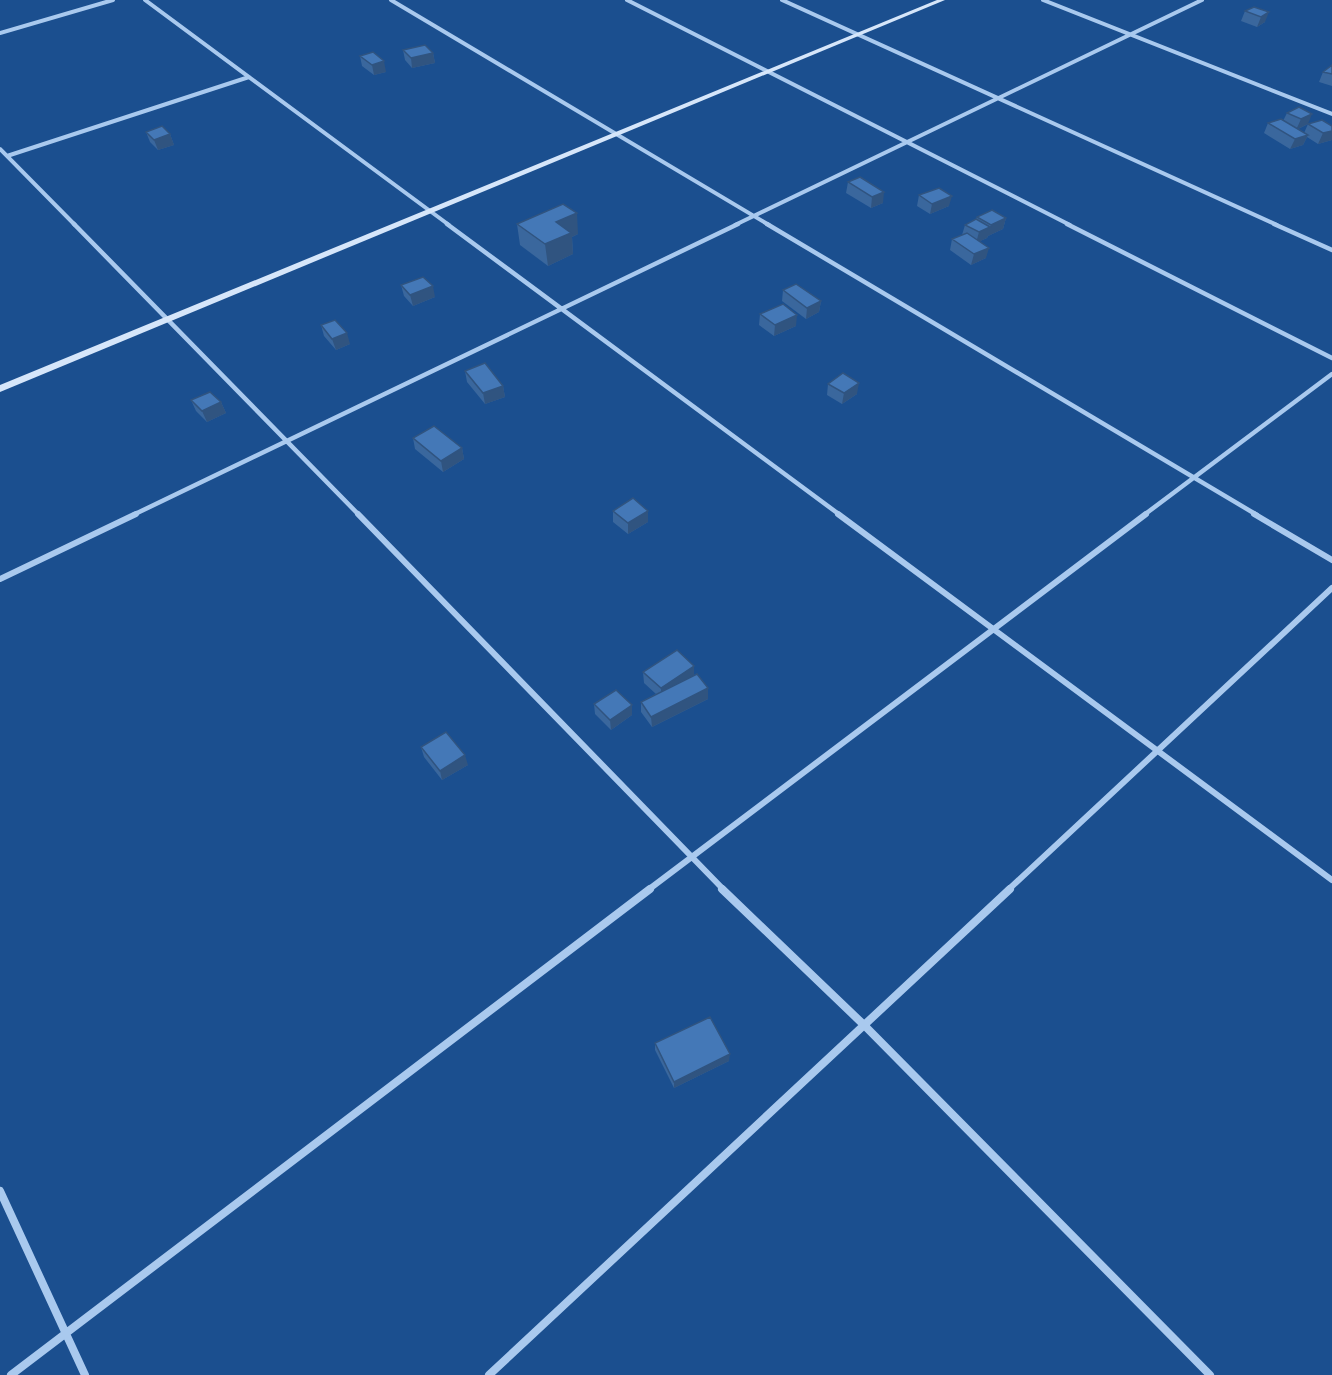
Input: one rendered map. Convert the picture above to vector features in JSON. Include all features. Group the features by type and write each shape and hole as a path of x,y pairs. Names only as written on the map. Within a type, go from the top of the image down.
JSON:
{"street":[{"path":"0,33 113,0"},
{"path":"145,0 1332,880"},
{"path":"391,0 1332,560"},
{"path":"627,0 1332,358"},
{"path":"782,0 1332,250"},
{"path":"0,389 942,0"},
{"path":"1043,0 1332,114"},
{"path":"0,579 1202,0"},
{"path":"7,156 249,77"},
{"path":"0,149 287,440 690,858 864,1025 1210,1375"},
{"path":"11,1375 993,628 1332,374"},
{"path":"489,1375 1332,588"},
{"path":"0,1191 85,1375"}],"building":[{"path":"1254,7 1269,12 1261,17 1245,11"},
{"path":"425,45 433,53 411,58 403,50"},
{"path":"373,52 384,61 372,65 360,56"},
{"path":"1332,65 1332,74 1323,72"},
{"path":"1299,107 1312,114 1301,119 1287,113"},
{"path":"1281,119 1308,135 1295,139 1268,123"},
{"path":"1322,120 1332,126 1332,131 1323,133 1308,124"},
{"path":"162,126 170,134 154,140 146,132"},
{"path":"860,177 884,192 872,197 848,182"},
{"path":"939,188 952,196 932,204 919,195"},
{"path":"563,204 577,213 556,222 571,233 545,244 517,224"},
{"path":"992,210 1006,218 991,225 977,217"},
{"path":"976,219 990,227 979,232 965,225"},
{"path":"967,233 989,248 974,254 952,239"},
{"path":"423,277 433,286 410,295 401,285"},
{"path":"796,284 821,301 807,308 783,290"},
{"path":"783,304 797,315 775,325 760,314"},
{"path":"335,320 347,333 332,339 321,325"},
{"path":"485,363 503,386 483,393 465,371"},
{"path":"843,373 859,383 844,393 828,384"},
{"path":"210,392 221,402 202,411 191,400"},
{"path":"434,426 462,448 441,461 413,438"},
{"path":"633,498 648,511 628,523 613,511"},
{"path":"677,650 694,666 661,688 643,672"},
{"path":"697,674 708,688 651,717 641,702"},
{"path":"616,690 632,705 610,720 594,704"},
{"path":"446,732 465,755 440,771 421,747"},
{"path":"710,1017 730,1054 674,1082 655,1043"}]}
